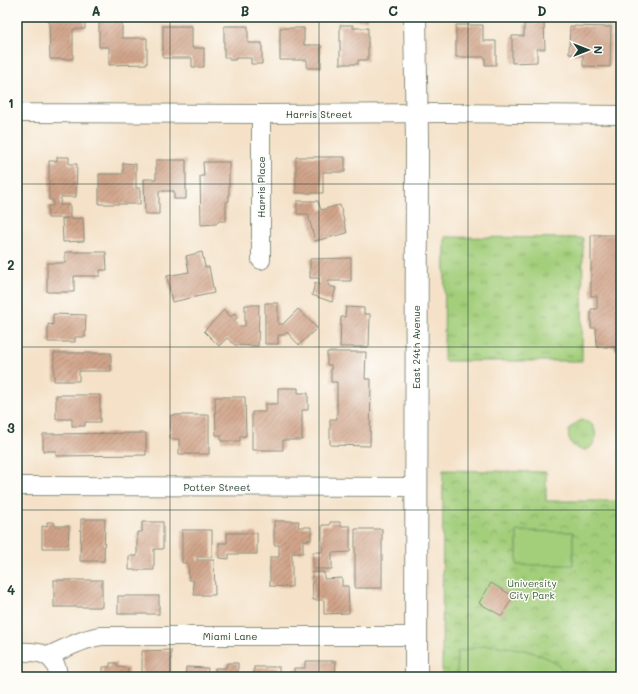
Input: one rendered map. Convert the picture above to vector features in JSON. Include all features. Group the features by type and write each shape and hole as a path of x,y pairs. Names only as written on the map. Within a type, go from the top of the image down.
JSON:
{"street":[{"name":"East 24th Avenue","path":"415,17 416,677"},
{"name":"Harris Street","path":"17,112 261,114 416,112 621,115"},
{"name":"Harris Place","path":"261,114 261,260"},
{"name":"Potter Street","path":"17,486 416,487"},
{"name":"Miami Lane","path":"48,656 85,640 102,636 416,636"},
{"path":"17,652 30,651 48,656 56,665 58,677"}],"green space":[{"path":"445,237 583,238 582,361 444,361"},
{"path":"582,420 589,422 594,427 595,440 593,445 588,449 582,450 573,445 568,435 569,429"},
{"name":"University City Park","path":"443,470 546,472 546,501 621,501 621,677 442,677"},
{"path":"517,531 573,532 573,565 517,565"},
{"path":"486,645 519,649 536,653 551,660 570,677 457,677 457,652"}],"building":[{"path":"49,17 85,17 85,29 73,29 73,59 50,59"},
{"path":"99,17 122,17 122,38 147,38 147,64 109,65 109,47 99,47"},
{"path":"340,17 368,17 368,20 340,20"},
{"path":"544,23 545,49 537,49 537,62 512,63 512,36 524,36 524,24"},
{"path":"340,25 353,25 353,28 368,28 368,60 358,60 358,64 340,64"},
{"path":"456,25 483,25 483,41 496,41 496,65 485,65 485,57 456,57"},
{"path":"163,26 192,26 192,48 204,48 204,67 192,67 192,58 163,58"},
{"path":"224,26 248,26 248,43 262,43 262,64 251,64 251,58 236,58 235,60 229,60 229,57 224,57"},
{"path":"570,26 611,27 610,67 583,66 583,55 569,54"},
{"path":"280,28 304,28 304,45 321,45 321,68 307,68 307,60 280,60"},
{"path":"57,157 69,157 69,164 77,164 76,197 61,197 60,205 70,205 70,219 83,218 84,241 63,242 62,219 68,218 48,218 48,206 53,206 53,200 49,200 49,161 57,161"},
{"path":"296,157 345,157 345,172 323,172 323,193 296,193"},
{"path":"156,160 186,160 186,199 174,199 174,191 159,191 159,214 145,214 144,179 156,179"},
{"path":"203,162 229,162 229,201 226,202 226,221 219,221 216,224 201,225 200,176 204,176"},
{"path":"123,163 136,164 136,188 140,188 140,204 99,204 99,174 123,174"},
{"path":"297,201 318,201 321,210 340,205 347,233 315,241 308,214 297,214"},
{"path":"591,235 621,235 621,350 615,350 615,347 597,347 596,328 591,328 591,309 597,309 597,296 591,296"},
{"path":"65,252 106,252 107,270 100,270 100,276 74,276 74,292 47,292 47,263 65,263"},
{"path":"202,252 205,267 209,267 214,293 172,302 167,276 189,272 186,256"},
{"path":"351,258 351,281 328,281 329,286 336,288 332,302 312,295 315,283 319,285 319,278 310,278 310,259"},
{"path":"265,303 278,303 278,324 283,324 298,309 317,328 299,345 287,332 284,335 278,335 278,344 265,344"},
{"path":"245,305 259,305 258,346 235,345 227,338 219,346 204,331 224,310 231,317 234,313 238,317 234,321 239,326 245,326"},
{"path":"346,307 364,308 364,314 370,314 369,347 340,347 341,317 345,317"},
{"path":"53,314 86,315 85,337 75,337 75,342 48,342 48,324 53,325"},
{"path":"327,352 366,352 365,379 371,379 370,446 330,445 330,419 337,419 337,382 331,382 331,365 327,365"},
{"path":"54,353 111,353 111,371 79,371 79,381 54,381"},
{"path":"278,388 298,388 298,393 308,393 308,410 302,410 302,440 283,440 283,450 252,450 252,412 265,412 265,404 278,404"},
{"path":"56,395 100,395 100,422 85,422 85,426 72,426 72,419 56,419"},
{"path":"215,397 245,397 246,436 240,436 240,441 221,441 221,435 216,435"},
{"path":"171,415 209,415 209,454 179,454 179,439 170,439"},
{"path":"146,433 146,455 56,456 56,451 43,451 43,434"},
{"path":"81,519 105,519 104,561 80,561"},
{"path":"274,521 299,521 298,527 311,527 311,540 303,540 303,553 292,553 292,587 270,586 270,557 279,557 279,545 274,545"},
{"path":"47,522 54,522 54,526 69,526 68,548 42,548 42,526 47,527"},
{"path":"142,522 163,522 163,549 154,549 154,570 129,570 129,556 137,556 137,532 142,532"},
{"path":"330,522 340,522 340,526 350,526 350,552 332,553 332,569 313,569 313,552 322,552 322,525 330,525"},
{"path":"355,529 382,529 382,588 355,588"},
{"path":"182,530 212,530 212,557 197,557 197,560 214,560 215,595 194,595 193,580 189,580 188,563 182,563"},
{"path":"227,533 257,533 257,554 229,554 229,559 219,558 219,543 227,543"},
{"path":"312,572 324,572 324,579 342,578 342,586 348,586 349,613 324,614 324,600 313,600"},
{"path":"54,580 102,580 102,607 54,607"},
{"path":"491,583 513,596 502,616 479,603"},
{"path":"118,596 159,596 159,614 118,614"},
{"path":"171,650 171,675 142,675 142,651"},
{"path":"305,661 336,661 335,677 294,677 294,668 305,668"},
{"path":"110,663 117,663 117,667 128,668 128,677 103,677 103,667 110,667"},
{"path":"227,663 238,663 238,677 215,677 215,668 226,668"},
{"path":"186,667 208,668 207,677 185,677"},
{"path":"254,667 279,667 279,677 254,677"}]}
